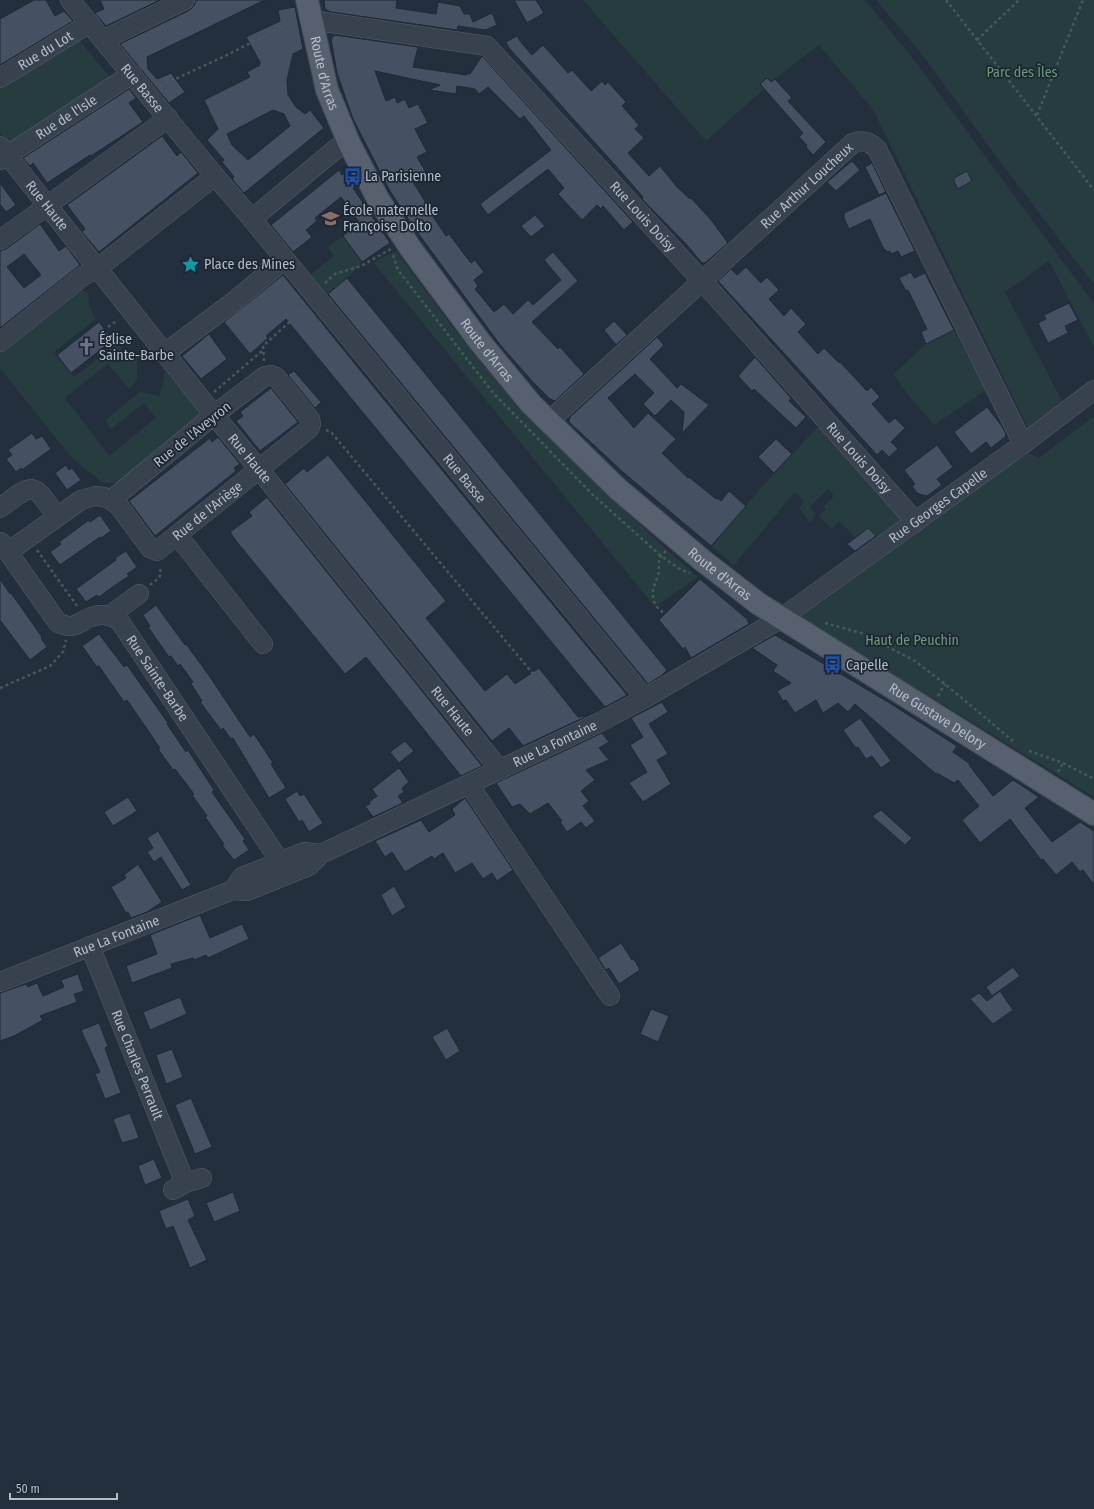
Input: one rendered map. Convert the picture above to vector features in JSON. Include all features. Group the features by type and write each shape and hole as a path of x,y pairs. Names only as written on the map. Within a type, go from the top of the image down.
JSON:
{"main road":[{"name":"Route d'Arras","path":"309,10 327,90 349,143 378,199 411,249 480,342 531,404 618,489 676,538 780,619"},
{"name":"Rue Gustave Delory","path":"780,619 1094,814"}],"street":[{"name":"Rue Basse","path":"70,0 215,176"},
{"path":"103,40 185,0"},
{"name":"Rue Louis Doisy","path":"309,10 487,46 702,281 901,503 916,522"},
{"name":"Rue du Lot","path":"0,78 90,23"},
{"name":"Rue de l'Isle","path":"2,153 132,74"},
{"path":"0,240 168,118"},
{"name":"Rue Arthur Loucheux","path":"549,421 853,143 859,140 872,143 877,149 1023,444"},
{"path":"252,219 337,148 349,143"},
{"name":"Rue Haute","path":"2,153 98,268 208,408 259,469 500,770"},
{"path":"0,342 83,276 98,268 215,176 252,219 284,260 233,302 165,353"},
{"name":"Rue Basse","path":"284,260 645,698"},
{"path":"270,376 310,418 311,424"},
{"name":"Rue de l'Aveyron","path":"112,500 208,408 270,376"},
{"name":"Rue Georges Capelle","path":"780,619 1023,444 1094,390"},
{"name":"Rue de l'Ariège","path":"155,551 160,550 178,536 309,429 311,424"},
{"path":"0,508 23,490 34,489 40,492 57,516"},
{"path":"139,594 109,616 100,615 92,617 73,626 58,623 4,547 28,537 81,500 95,496 112,500 119,506 150,548 155,551"},
{"path":"178,536 263,644"},
{"name":"Rue Sainte-Barbe","path":"109,616 117,619 121,623 283,868"},
{"name":"Rue La Fontaine","path":"0,982 233,890 247,891 283,868 304,852 321,854 581,731 645,698 780,619"},
{"path":"471,784 476,795 610,996"},
{"name":"Rue Charles Perrault","path":"90,946 186,1184"}],"path":[{"path":"946,0 1094,190"},
{"path":"977,40 1019,0"},
{"path":"1036,115 1082,0"},
{"path":"148,93 297,20 309,10"},
{"path":"270,376 262,346 335,274 361,266 396,247 402,254 411,249"},
{"path":"208,408 263,351"},
{"path":"311,424 330,432 581,731"},
{"path":"28,537 86,620"},
{"path":"676,538 659,558 659,572 653,589 653,599 656,606 711,658"},
{"path":"139,594 159,578 162,573 162,569 155,556 155,551"},
{"path":"819,621 861,633 915,661 1016,743"},
{"path":"0,688 50,666 63,652 69,626"},
{"path":"1022,748 1063,763 1094,780"}],"green space":[{"path":"583,0 865,0 918,65 1094,304 1094,347 1049,261 1005,292 1062,401 1028,428 874,111 819,45 775,79 706,141"},
{"name":"Parc des Îles","path":"876,0 1094,0 1094,285 990,148 925,58"},
{"path":"77,38 114,82 12,148 0,132 0,84"},
{"path":"343,236 362,263 347,278 327,294 311,274 334,256 328,247"},
{"path":"396,251 460,337 520,410 654,538 698,577 655,607 374,263"},
{"path":"79,288 89,294 90,307 96,319 54,352 74,377 117,344 125,353 137,358 137,380 129,389 108,364 65,398 109,456 156,418 144,403 111,429 105,420 140,392 160,396 165,371 202,414 118,483 103,483 72,458 0,368 0,347"},
{"path":"954,330 986,390 934,425 902,387 894,374 926,344"},
{"name":"Haut de Peuchin","path":"1094,416 1094,797 936,700 803,624 800,615 1028,453 1039,458"},
{"path":"820,425 901,513 901,521 877,537 868,528 855,537 839,521 832,529 819,516 826,510 823,507 834,496 828,489 809,507 816,514 810,523 800,509 804,501 795,492 734,565 711,546 774,473"}],"building":[{"path":"34,0 46,0 55,16 64,11 73,21 0,65 0,19"},
{"path":"100,0 160,0 106,26 95,13 104,9"},
{"path":"196,0 265,0 147,57 148,69 157,79 171,73 185,92 169,103 120,44 190,10 194,6"},
{"path":"324,0 397,0 396,8 436,14 438,2 460,6 464,14 470,14 473,22 492,13 497,25 485,30 458,26 457,30 331,12 325,9"},
{"path":"514,0 536,0 544,13 527,23"},
{"path":"295,7 303,49 293,54 287,80 288,95 296,107 305,114 310,110 324,128 244,193 232,179 234,177 222,162 224,160 207,140 218,129 204,100 250,77 247,72 260,65 260,62 246,37 280,21 278,10","holes":["273,110 284,114 290,126 248,160 232,145 227,134"]},
{"path":"335,35 418,47 413,67 466,75 470,74 482,56 633,222 624,230 603,206 601,209 597,205 582,220 558,194 564,188 548,169 488,215 480,204 551,150 524,116 520,119 488,87 479,94 475,89 457,86 456,94 429,90 440,85 375,71 386,101 395,97 397,103 405,99 409,108 418,104 428,123 415,129 427,152 417,157 427,174 413,182 446,236 449,234 471,263 475,260 484,272 474,280 478,286 475,289 494,312 504,304 513,314 528,300 533,305 561,280 544,260 553,252 578,281 532,322 558,349 560,347 584,374 555,401 550,399 532,381 501,346 412,225 390,191 353,119 337,73 331,39"},
{"path":"517,36 532,55 543,45 568,73 572,70 591,91 602,81 605,85 608,82 626,102 622,106 639,125 635,129 644,138 628,153 649,176 660,166 677,187 690,199 691,198 712,221 728,243 705,263 702,263 686,244 642,199 643,197 615,165 509,48 506,42"},
{"path":"767,78 771,82 775,79 792,98 788,101 826,142 813,155 806,147 807,145 799,137 803,133 760,84"},
{"path":"129,89 136,98 129,103 143,122 91,156 90,155 47,183 33,163 30,166 23,158"},
{"path":"162,136 177,156 181,152 198,173 99,252 82,232 85,229 67,205"},
{"path":"852,161 860,170 836,191 827,182"},
{"path":"872,163 886,192 879,195 865,167"},
{"path":"339,170 342,175 346,172 356,186 353,188 390,243 362,262 343,236 359,222 341,197 315,218 317,221 306,230 312,237 293,252 271,225"},
{"path":"967,171 972,181 958,189 954,182 954,178"},
{"path":"0,183 16,205 6,212 0,204"},
{"path":"886,193 915,251 901,257 898,251 891,254 890,251 887,252 885,249 884,250 870,219 849,229 844,218 844,213"},
{"path":"535,215 545,226 531,237 521,226"},
{"path":"40,224 59,251 66,246 80,265 0,328 0,251 6,249","holes":["24,254 41,275 24,288 7,267"]},
{"path":"746,267 761,283 767,277 779,290 769,299 784,316 791,308 806,324 798,332 818,354 824,348 839,363 840,362 867,391 871,387 880,397 872,404 889,423 895,418 905,428 891,442 898,449 889,457 882,450 877,455 718,281 731,269 737,275"},
{"path":"911,272 914,278 925,273 954,330 926,344 921,332 927,329 908,290 906,291 899,278"},
{"path":"283,275 627,695 605,707 286,319 266,336 268,338 250,354 224,322"},
{"path":"347,278 667,670 664,674 648,684 328,294"},
{"path":"1069,303 1078,320 1065,326 1068,333 1048,343 1038,323 1046,319 1044,315"},
{"path":"614,321 627,335 616,345 604,330"},
{"name":"Église Sainte-Barbe","path":"99,322 113,340 71,373 57,355"},
{"path":"209,334 227,359 201,379 182,356"},
{"path":"657,337 664,345 650,359 677,388 681,384 709,405 682,433 684,412 671,400 655,416 643,404 654,393 635,374 608,398 634,428 648,413 676,439 662,453 688,478 689,477 716,499 717,498 721,501 729,491 746,506 711,546 624,473 569,422 570,417"},
{"path":"755,357 791,398 789,401 806,417 796,428 754,389 752,391 738,376"},
{"path":"294,371 321,402 315,408 288,375"},
{"path":"271,388 298,422 260,451 236,421 243,416 240,412"},
{"path":"987,407 1001,425 1006,434 1005,437 991,448 986,442 971,454 954,432"},
{"path":"32,433 36,439 42,436 51,449 22,470 21,468 16,472 6,459 12,455 8,450"},
{"path":"218,437 240,464 234,468 236,471 155,536 129,501 210,438 212,442"},
{"path":"776,439 792,454 774,473 758,457"},
{"path":"937,445 953,467 937,479 942,485 927,496 919,494 912,486 915,484 904,470"},
{"path":"328,455 446,601 426,618 485,691 507,674 515,684 539,668 578,717 589,715 523,746 509,728 492,741 285,484 304,468 307,472"},
{"path":"66,465 69,470 72,468 81,480 67,490 55,473"},
{"path":"267,497 482,766 461,776 366,657 345,674 237,542 230,532 252,516 249,512"},
{"path":"100,515 111,531 60,565 50,552 61,544 59,542 89,520 90,522"},
{"path":"868,528 876,536 855,551 847,544"},
{"path":"126,551 137,567 127,574 129,576 99,597 97,595 86,602 76,589"},
{"path":"0,579 42,637 41,638 47,647 30,660 0,620"},
{"path":"700,579 747,619 749,624 691,658 685,647 683,649 659,620"},
{"path":"156,605 208,674 250,737 254,734 273,763 271,764 286,788 269,798 233,738 231,739 223,728 221,730 200,702 202,701 191,684 193,682 180,664 178,666 171,656 169,657 148,627 150,626 143,615"},
{"path":"99,634 124,667 127,665 168,723 167,724 186,752 188,750 214,790 212,792 245,839 243,841 249,850 234,860 222,845 224,844 205,817 207,816 192,795 194,794 175,769 173,770 158,749 160,748 127,700 124,702 99,666 97,667 82,646"},
{"path":"775,635 888,702 957,746 953,752 970,764 969,765 993,796 1013,780 1039,797 1025,808 1052,842 1080,822 1094,831 1094,885 1083,870 1080,872 1072,862 1056,875 1043,859 1041,860 1010,819 980,843 962,820 979,806 958,780 954,783 937,773 936,774 855,704 848,712 838,703 823,713 816,700 795,713 786,700 783,701 777,691 791,683 773,671 777,665 752,648"},
{"path":"662,702 668,712 649,724 668,754 657,760 671,784 643,802 629,783 647,772 630,745 643,737 631,718"},
{"path":"860,718 891,761 881,768 872,756 866,759 843,730"},
{"path":"602,733 609,742 599,748 609,760 586,770 595,780 581,791 589,801 583,806 595,821 586,828 581,822 567,832 560,822 562,821 548,803 530,814 520,804 512,807 496,783"},
{"path":"405,741 414,751 399,763 390,752"},
{"path":"399,768 409,782 402,788 404,792 398,796 403,803 373,817 365,806 370,804 369,802 377,796 372,789"},
{"path":"297,791 300,796 304,794 323,823 309,832 302,820 299,822 285,799"},
{"path":"128,797 137,811 113,826 104,812"},
{"path":"465,798 513,870 497,881 492,873 483,879 472,863 455,873 443,853 434,859 432,856 405,872 392,852 385,857 375,841 421,820 429,832 455,815 452,809"},
{"path":"881,810 912,838 905,845 872,816"},
{"path":"158,831 191,885 182,890 161,857 154,862 147,852 153,848 147,838"},
{"path":"138,864 162,902 147,912 131,918 128,912 126,913 111,887 126,878 124,875"},
{"path":"394,886 406,907 392,916 381,895"},
{"path":"200,915 210,938 242,924 249,939 208,958 206,955 194,960 193,958 171,964 172,968 132,983 126,966 157,954 150,935"},
{"path":"621,943 632,960 634,959 640,970 619,984 609,968 606,970 598,958"},
{"path":"1013,967 1020,976 992,996 986,987"},
{"path":"78,974 84,991 74,994 77,1002 40,1016 43,1020 14,1036 0,1041 0,993 26,984 28,987 37,983 43,996 64,987 61,980"},
{"path":"1000,991 1013,1010 993,1024 970,999 979,993 987,1001"},
{"path":"180,997 187,1014 150,1030 143,1012"},
{"path":"651,1009 669,1016 658,1042 640,1034"},
{"path":"99,1023 108,1046 105,1048 121,1093 105,1099 95,1074 100,1072 81,1030"},
{"path":"447,1028 460,1051 446,1060 432,1037"},
{"path":"172,1049 183,1077 166,1084 156,1055"},
{"path":"191,1098 212,1147 195,1154 175,1105"},
{"path":"130,1113 139,1138 122,1143 113,1119"},
{"path":"154,1159 162,1178 145,1185 138,1166"},
{"path":"233,1192 240,1211 214,1222 206,1203"},
{"path":"188,1199 195,1216 188,1220 207,1260 190,1268 173,1226 166,1229 159,1211"}],"place":[{"name":"La Parisienne","path":"352,176"},
{"name":"École maternelle Françoise Dolto","path":"330,218"},
{"name":"Place des Mines","path":"191,264"},
{"name":"Église Sainte-Barbe","path":"86,347"},
{"name":"Capelle","path":"833,665"}]}
